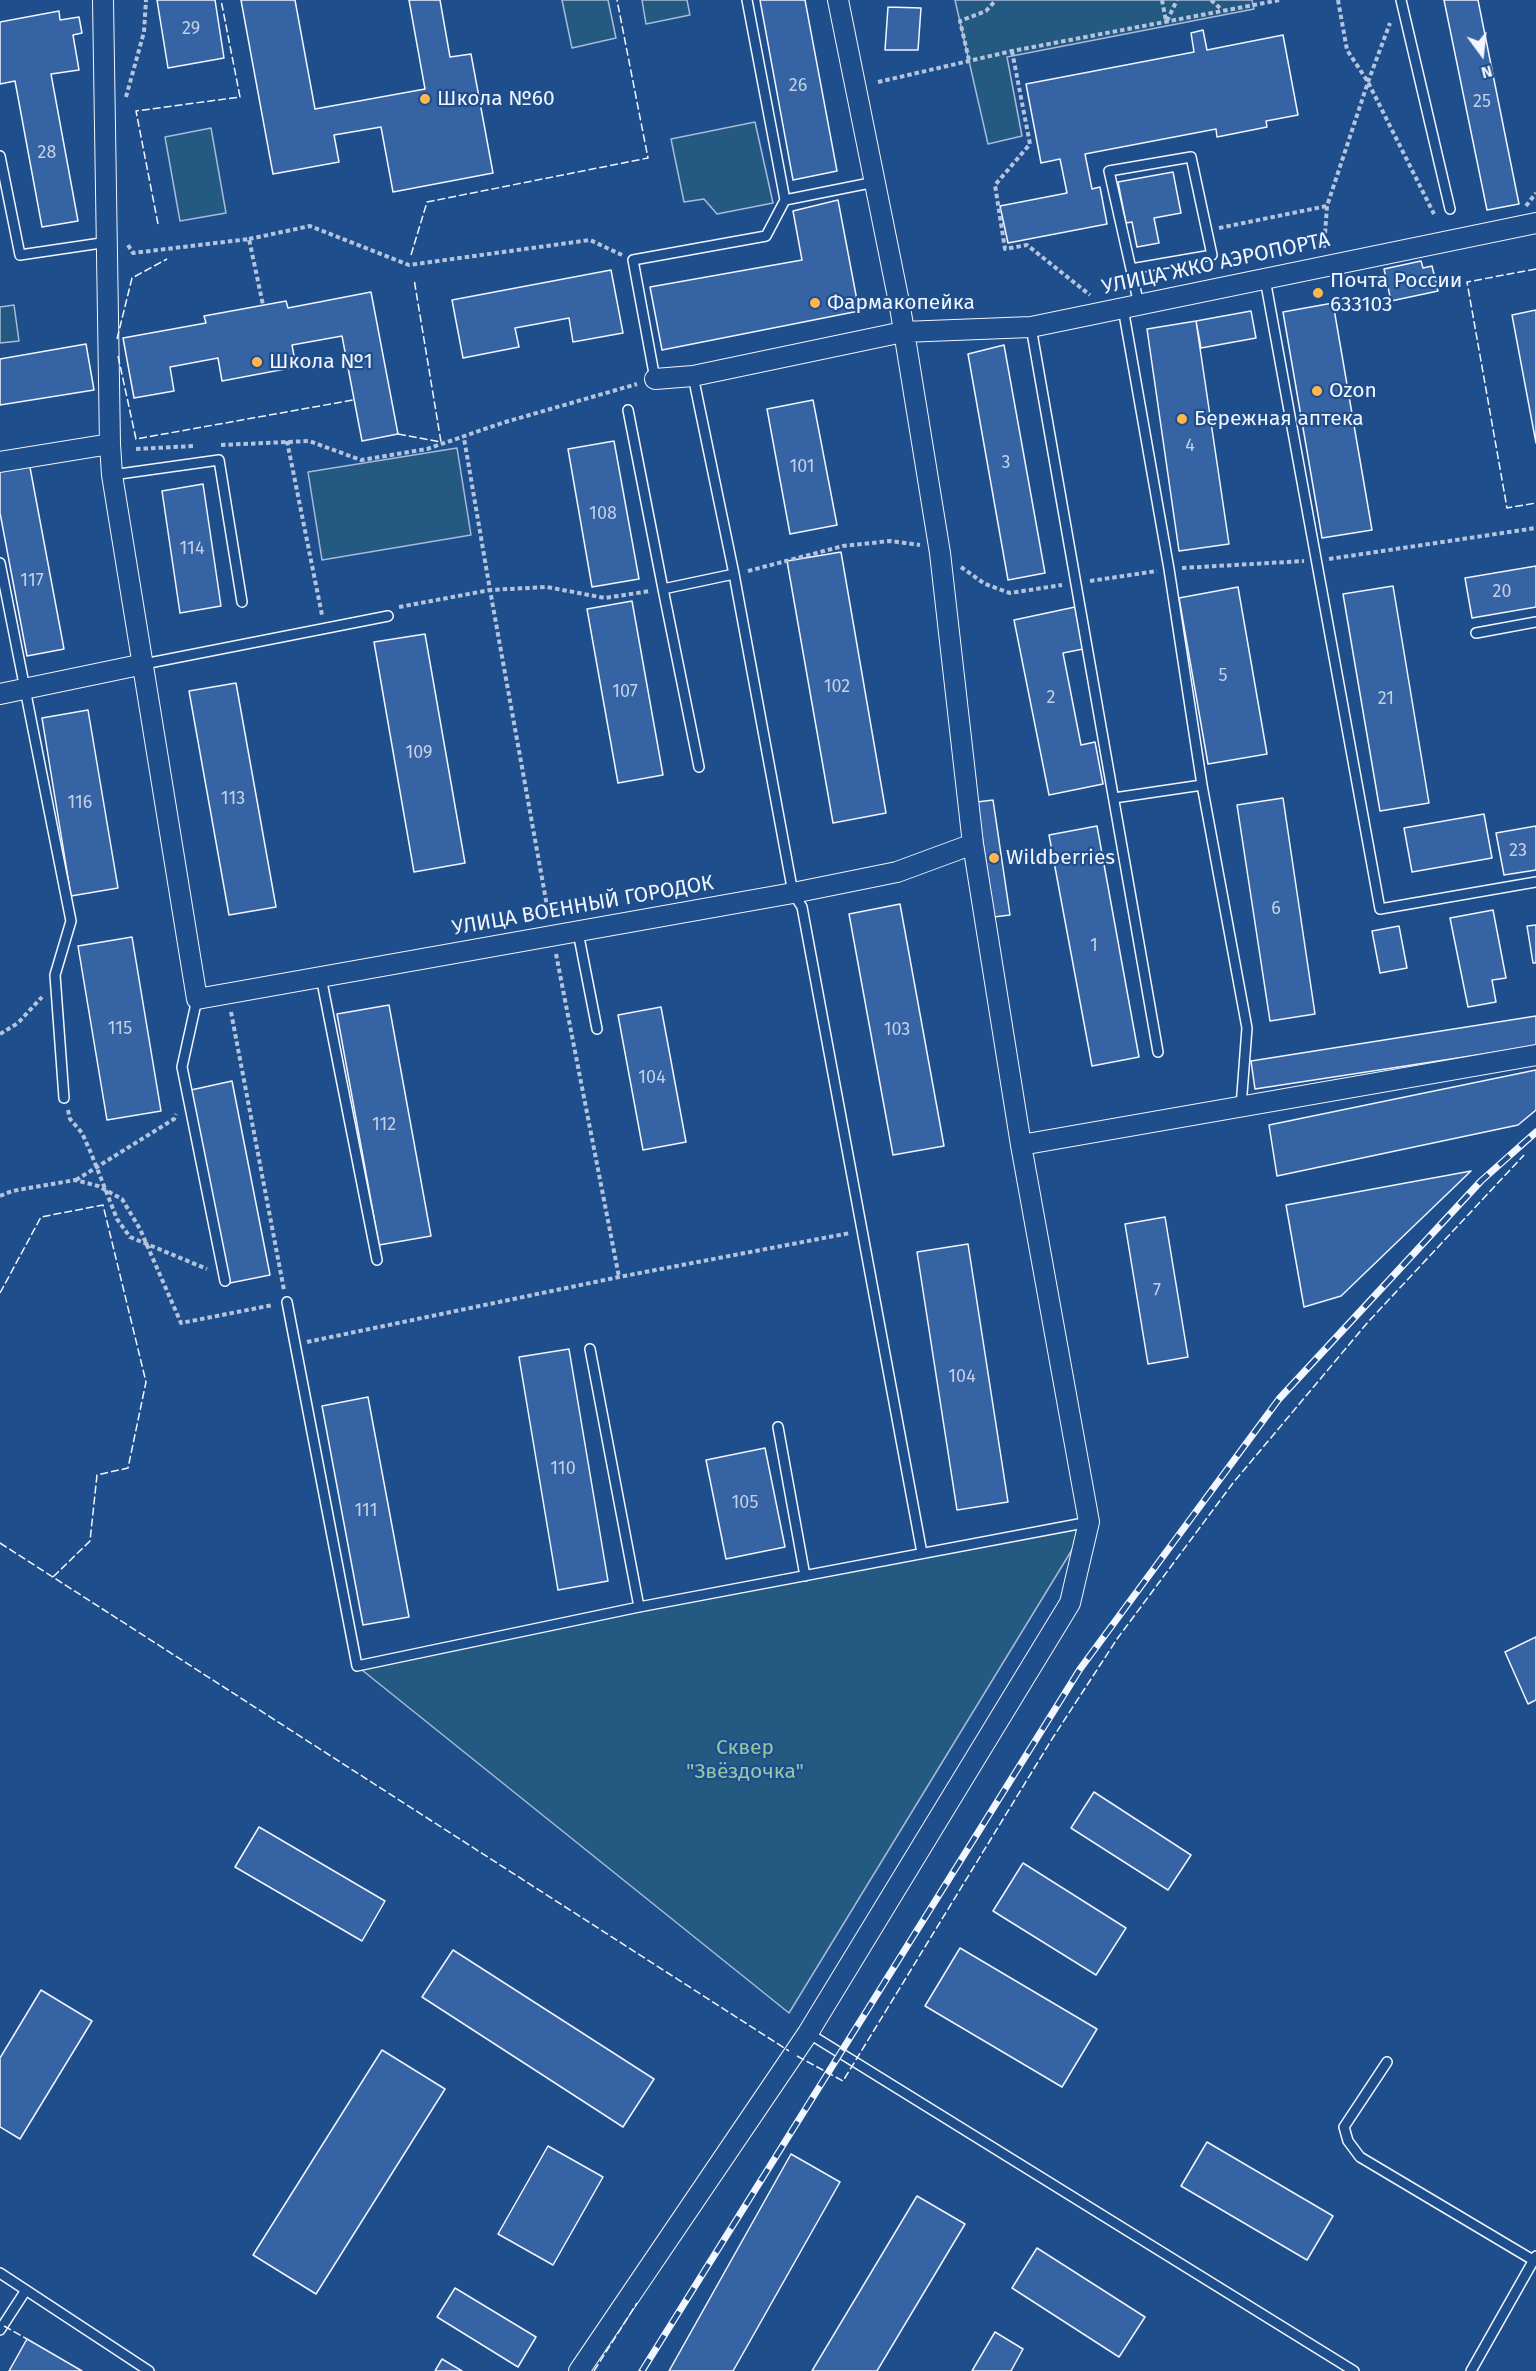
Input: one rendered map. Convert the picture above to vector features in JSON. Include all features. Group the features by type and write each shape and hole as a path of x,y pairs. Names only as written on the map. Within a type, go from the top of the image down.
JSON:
{"street":[{"path":"103,0 112,475 198,999"},
{"path":"579,2371 808,2033 1070,1603 1089,1522 1021,1145 973,844 940,553 903,332 838,0"},
{"name":"УЛИЦА ЖКО АЭРОПОРТА","path":"655,379 693,376 903,332 1031,327 1536,223"},
{"path":"0,462 110,444"},
{"path":"0,694 144,664"},
{"name":"УЛИЦА ВОЕННЫЙ ГОРОДОК","path":"198,999 793,893 897,872 973,844"},
{"path":"1021,1145 1536,1055"}],"lane":[{"path":"655,379 633,260 766,236 785,200 747,0"},
{"path":"1401,0 1450,209"},
{"path":"0,156 20,255 108,242"},
{"path":"1131,269 1212,255 1191,157 1109,171 1131,269 1131,306 1202,785 1247,1028 1241,1107"},
{"path":"785,200 875,182"},
{"path":"1266,279 1380,909 1536,882"},
{"path":"1031,327 1158,1052"},
{"path":"693,376 734,574 793,893 802,907 922,1553"},
{"path":"628,410 699,767"},
{"path":"112,475 219,460 242,602"},
{"path":"0,563 27,689 71,921 55,975 64,1098"},
{"path":"663,588 734,574"},
{"path":"144,664 389,613"},
{"path":"1476,633 1536,622"},
{"path":"1114,798 1202,785"},
{"path":"578,932 597,1029"},
{"path":"321,977 377,1260"},
{"path":"198,999 182,1067 225,1281"},
{"path":"287,1302 357,1666 639,1607 1089,1522"},
{"path":"590,1349 639,1607"},
{"path":"778,1427 805,1576"},
{"path":"808,2033 1354,2371"},
{"path":"1387,2062 1344,2127 1348,2141 1360,2157 1534,2258 1472,2371"},
{"path":"0,2273 149,2371"},
{"path":"0,2330 26,2290"}],"path":[{"path":"969,60 960,21 986,11 996,0"},
{"path":"1162,0 1166,21"},
{"path":"1166,21 1177,0"},
{"path":"1211,0 1222,11"},
{"path":"878,82 1012,51 1280,0"},
{"path":"1338,0 1347,50 1368,82 1436,217"},
{"path":"1327,267 1324,252 1327,206 1368,82 1394,15"},
{"path":"1012,51 1030,144 995,185 1005,249 1027,245 1093,297"},
{"path":"1220,239 1217,228 1327,206"},
{"path":"134,253 249,239 310,226 409,265 590,240 633,260"},
{"path":"249,239 263,305"},
{"path":"217,445 309,441 361,460 427,449 502,423 655,379"},
{"path":"464,438 490,590"},
{"path":"287,441 323,622"},
{"path":"136,449 206,446"},
{"path":"734,574 843,546 890,541 922,545 940,553 985,584 1010,593 1076,583"},
{"path":"389,613 490,590 547,586 605,598 623,597 663,588"},
{"path":"0,1034 18,1023 32,1009 45,993 55,975"},
{"path":"75,1180 105,1190 122,1199 147,1245 181,1323 287,1302 231,1008"},
{"path":"0,1196 12,1191 75,1180 174,1119 186,1090"},
{"path":"64,1098 70,1119 82,1133 117,1219 130,1237 210,1270 225,1281"},
{"path":"294,1345 619,1277 862,1230"}],"green space":[{"path":"562,0 608,0 616,38 572,48"},
{"path":"642,0 687,0 690,15 646,24"},
{"path":"955,0 1252,0 1254,9 1007,57 1022,136 988,144"},
{"path":"755,122 773,203 717,214 704,199 684,202 671,139"},
{"path":"211,128 226,213 180,221 165,137"},
{"path":"14,305 19,341 0,343 0,307"},
{"path":"457,448 471,535 322,560 308,472"},
{"name":"Сквер \"Звёздочка\"","path":"1089,1522 789,2013 357,1666"}],"building":[{"path":"157,0 215,0 224,58 168,68"},
{"name":"Школа №60","path":"241,0 295,0 315,109 425,89 409,0 440,0 450,57 471,54 493,173 393,192 381,127 334,135 339,162 273,174"},
{"path":"760,0 805,0 837,171 793,180"},
{"path":"1444,0 1478,0 1519,204 1487,210"},
{"path":"888,7 921,8 918,50 885,50"},
{"path":"59,11 60,20 79,17 82,33 73,35 79,70 51,74 78,221 42,227 15,81 0,84 0,22"},
{"path":"1203,30 1207,50 1283,35 1298,115 1266,121 1267,127 1217,137 1216,129 1085,154 1092,189 1100,187 1107,224 1008,243 1000,206 1067,193 1060,159 1041,163 1026,84 1194,52 1191,33"},
{"path":"1173,172 1181,213 1154,218 1159,243 1137,247 1132,222 1126,223 1118,182"},
{"path":"838,200 859,311 662,350 650,287 802,260 793,211"},
{"path":"1421,261 1423,268 1432,266 1438,291 1391,301 1384,269"},
{"path":"611,270 623,333 573,342 569,318 515,328 519,347 463,358 452,300"},
{"name":"Школа №1","path":"371,292 398,434 362,441 342,336 292,345 296,367 222,381 218,358 170,367 174,391 134,398 123,338 206,323 204,316 286,301 288,308"},
{"path":"1333,303 1372,530 1322,538 1283,312"},
{"path":"1536,310 1536,443 1512,315"},
{"path":"1251,311 1256,338 1201,348 1196,321"},
{"path":"1196,321 1229,544 1179,551 1147,329"},
{"path":"86,344 94,390 0,405 0,359"},
{"path":"1004,345 1045,573 1008,580 968,354"},
{"path":"813,400 837,525 790,534 767,409"},
{"path":"614,441 639,579 592,587 568,449"},
{"path":"29,462 64,649 27,656 0,513 0,467"},
{"path":"203,484 221,606 180,613 162,491"},
{"path":"841,552 886,813 833,823 787,561"},
{"path":"1536,566 1536,607 1472,618 1465,578"},
{"path":"1393,586 1429,803 1380,811 1343,594"},
{"path":"1238,587 1267,754 1208,764 1179,598"},
{"path":"632,601 663,775 618,783 587,609"},
{"path":"1075,607 1083,649 1063,653 1081,745 1095,742 1103,784 1049,795 1014,620"},
{"path":"425,634 465,863 414,872 374,642"},
{"path":"236,683 276,907 229,915 189,691"},
{"path":"88,710 118,888 71,896 42,718"},
{"path":"1283,798 1315,1014 1270,1021 1237,805"},
{"name":"Wildberries","path":"993,800 1010,915 994,917 977,802"},
{"path":"1484,814 1492,858 1412,872 1404,828"},
{"path":"1097,826 1139,1057 1092,1066 1049,835"},
{"path":"1536,826 1536,870 1504,875 1496,833"},
{"path":"900,904 944,1146 893,1155 849,914"},
{"path":"1493,910 1506,978 1492,980 1496,1002 1468,1007 1450,918"},
{"path":"1536,925 1536,963 1533,963 1527,926"},
{"path":"1399,926 1407,968 1380,973 1372,931"},
{"path":"132,937 161,1111 107,1120 78,946"},
{"path":"389,1005 431,1236 379,1245 337,1014"},
{"path":"661,1007 686,1142 643,1150 618,1015"},
{"path":"1536,1016 1536,1046 1255,1089 1251,1061"},
{"path":"1536,1070 1536,1110 1518,1125 1277,1176 1269,1125"},
{"path":"232,1081 270,1275 230,1283 191,1090"},
{"path":"1471,1171 1341,1296 1304,1307 1286,1205"},
{"path":"1165,1217 1188,1357 1148,1364 1125,1224"},
{"path":"968,1244 1008,1502 957,1510 917,1252"},
{"path":"569,1349 608,1581 558,1590 519,1357"},
{"path":"368,1397 409,1617 363,1625 322,1406"},
{"path":"765,1448 785,1547 726,1559 706,1460"},
{"path":"1536,1637 1536,1700 1528,1704 1505,1652"},
{"path":"1094,1792 1191,1855 1168,1890 1071,1828"},
{"path":"259,1827 385,1901 362,1941 235,1867"},
{"path":"1023,1863 1126,1928 1096,1975 993,1911"},
{"path":"960,1948 1097,2029 1062,2087 925,2006"},
{"path":"453,1950 654,2079 623,2127 422,1997"},
{"path":"41,1990 92,2021 20,2139 0,2127 0,2058"},
{"path":"382,2050 445,2089 316,2294 253,2255"},
{"path":"1207,2142 1333,2216 1307,2260 1181,2186"},
{"path":"548,2146 603,2177 553,2265 498,2234"},
{"path":"791,2154 840,2182 733,2371 669,2371"},
{"path":"917,2196 965,2224 877,2371 812,2371"},
{"path":"1037,2248 1145,2317 1119,2357 1012,2288"},
{"path":"455,2288 536,2337 518,2367 437,2317"},
{"path":"995,2332 1023,2349 1011,2371 972,2371"},
{"path":"27,2339 82,2371 9,2371"},
{"path":"442,2359 462,2371 435,2371"}],"railway":[{"path":"642,2371 1080,1669 1279,1399 1481,1181 1536,1132"}],"fence":[{"path":"158,224 136,111 240,97 221,0"},
{"path":"411,255 427,202 648,158 617,0"},
{"path":"117,339 132,278 167,259"},
{"path":"1536,269 1467,282 1507,508 1536,503"},
{"path":"398,434 441,442 414,279"},
{"path":"118,356 136,439 353,400"},
{"path":"797,2056 843,2081 1052,1739 1117,1639 1233,1483 1368,1322 1524,1155"},
{"path":"0,1293 41,1217 103,1205 146,1382 128,1468 97,1475 90,1541 53,1577"},
{"path":"0,1543 789,2051"},
{"path":"594,2371 637,2303"},
{"path":"4,2326 27,2339"}],"place":[{"name":"Школа №60","path":"425,99"},
{"name":"Почта России 633103","path":"1318,293"},
{"name":"Фармакопейка","path":"815,303"},
{"name":"Школа №1","path":"257,362"},
{"name":"Ozon","path":"1317,391"},
{"name":"Бережная аптека","path":"1182,419"},
{"name":"Wildberries","path":"994,858"}]}
